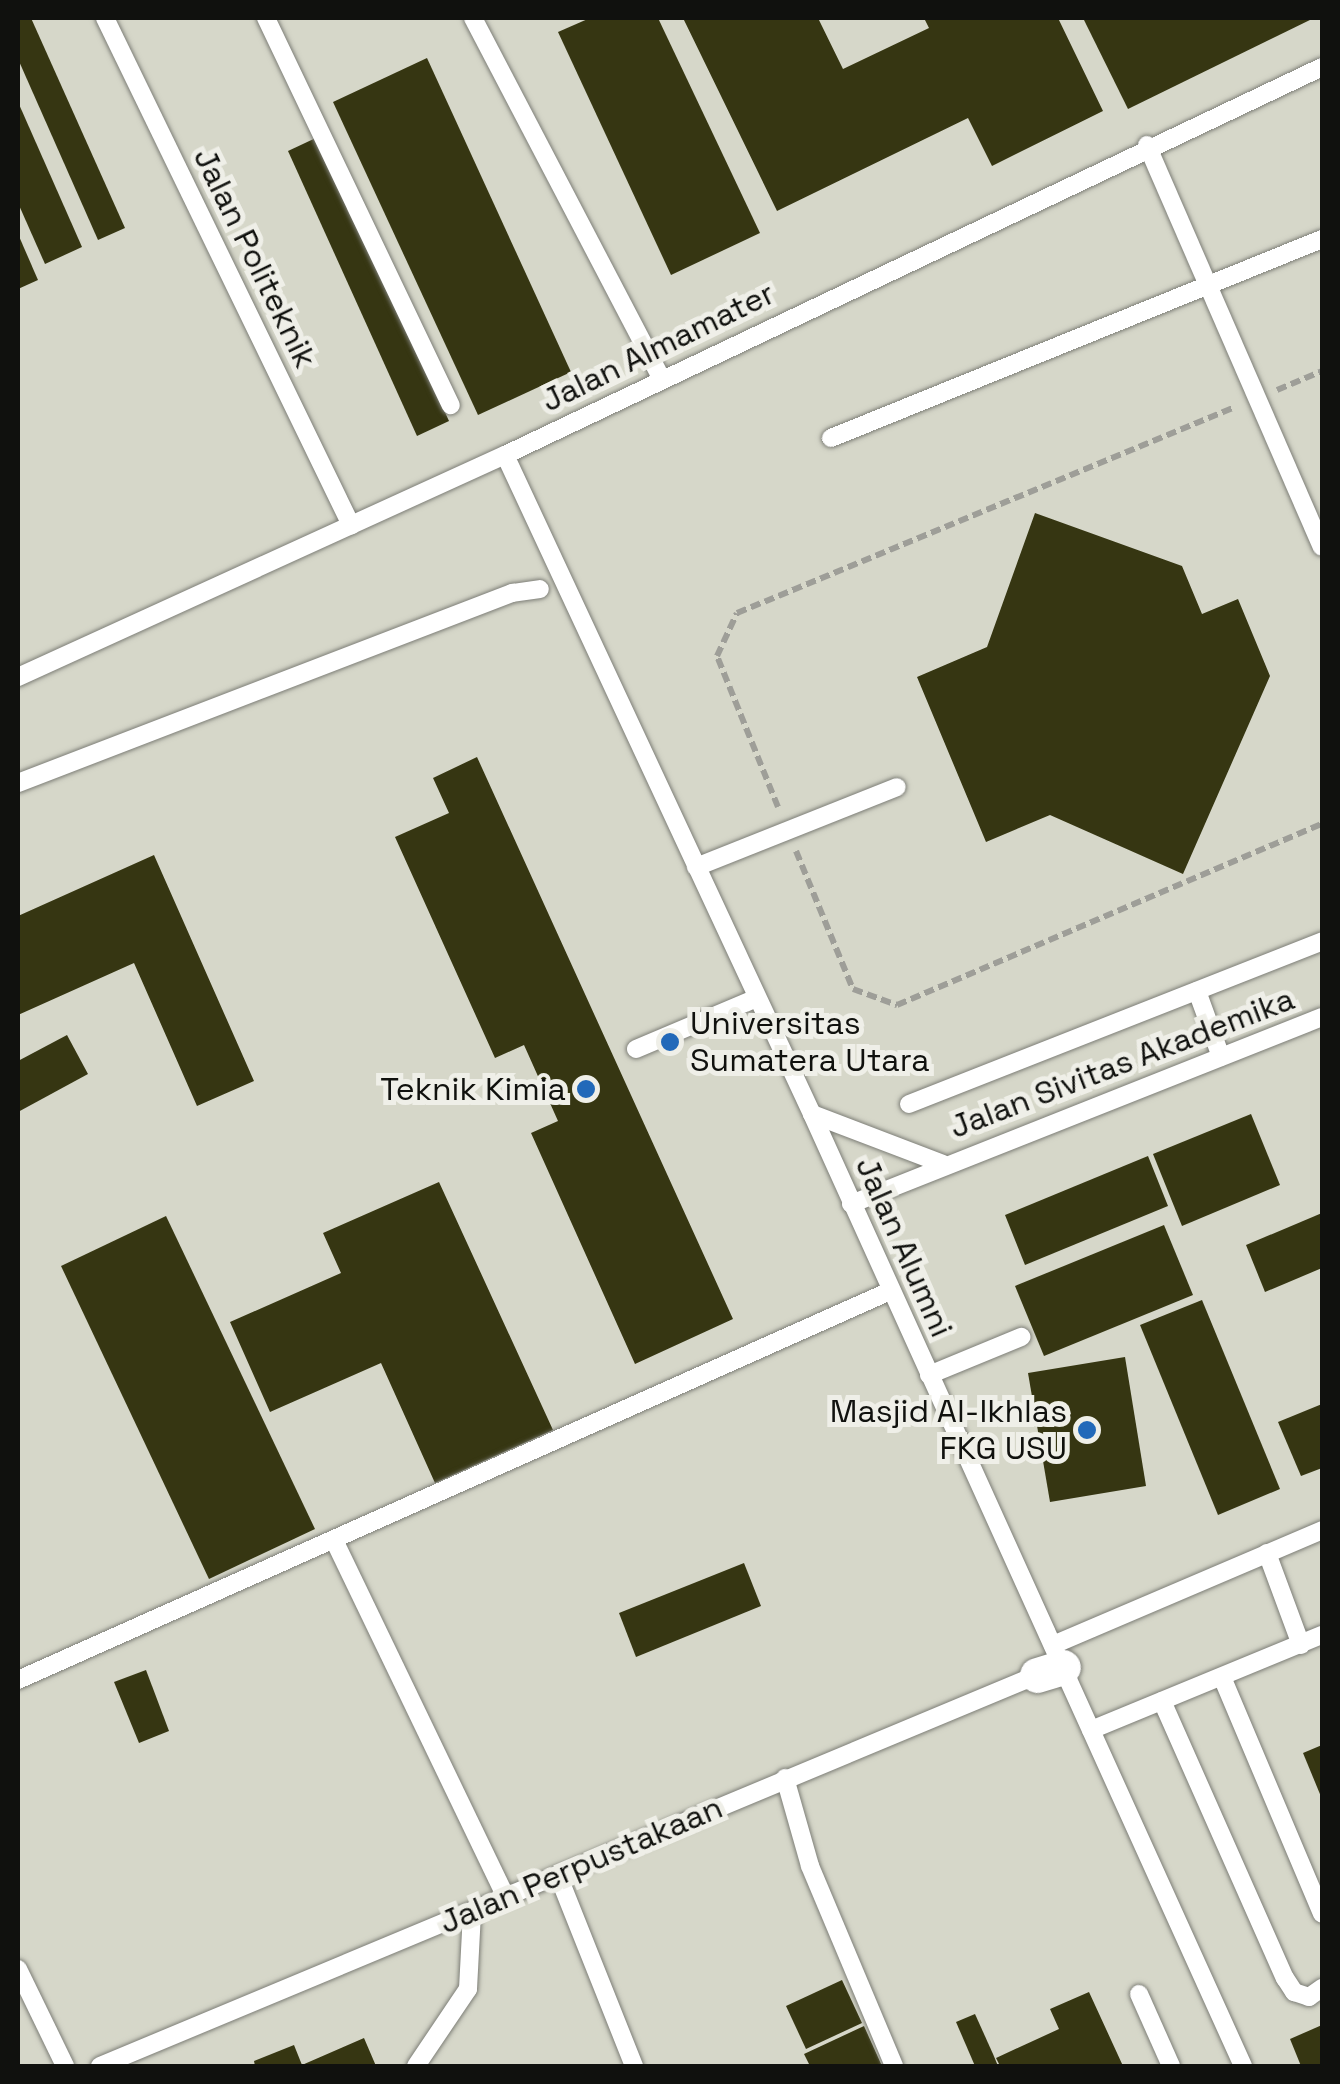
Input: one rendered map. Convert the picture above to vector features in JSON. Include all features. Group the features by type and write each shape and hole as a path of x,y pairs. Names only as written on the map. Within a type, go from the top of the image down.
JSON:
{"lane":[{"name":"Jalan Politeknik","path":"105,18 351,525"},
{"path":"266,18 451,405"},
{"path":"472,18 661,377"},
{"name":"Jalan Almamater","path":"18,676 505,456 661,377 1322,67"},
{"path":"1147,146 1322,546"},
{"path":"831,438 1322,240"},
{"name":"Jalan Alumni","path":"505,456 812,1114 1051,1662 1092,1730 1243,2066"},
{"path":"18,783 512,593 540,589"},
{"path":"696,867 897,787"},
{"path":"908,1104 1322,941"},
{"path":"1196,991 1221,1057"},
{"path":"636,1048 756,998"},
{"name":"Jalan Sivitas Akademika","path":"851,1204 943,1164 1322,1017"},
{"name":"Jalan Sivitas Akademika","path":"812,1114 943,1164"},
{"path":"18,1680 890,1291"},
{"path":"929,1375 1021,1337"},
{"name":"Jalan Perpustakaan","path":"100,2066 558,1876 1051,1662 1267,1553 1322,1530"},
{"path":"334,1540 506,1897"},
{"path":"1267,1553 1301,1645"},
{"path":"1092,1730 1322,1636"},
{"path":"1222,1677 1322,1914"},
{"path":"1162,1701 1285,1978 1294,1992 1309,1997 1322,1988"},
{"path":"785,1778 810,1866 894,2066"},
{"path":"558,1876 634,2066"},
{"path":"416,2066 468,1990 472,1912"},
{"path":"18,1968 65,2066"},
{"path":"1139,1994 1171,2066"}],"path":[{"path":"1322,372 737,613 717,656 853,989 897,1005 1322,824"}],"shaded area":[{"name":"Universitas Sumatera Utara","path":"18,18 1322,18 1322,2066 18,2066"}],"building":[{"path":"18,18 31,18 125,228 98,240 18,59"},
{"path":"590,18 658,18 760,233 671,275 558,32"},
{"path":"683,18 818,18 843,69 929,28 924,18 1058,18 1103,111 992,166 968,118 777,211"},
{"path":"1083,18 1314,18 1128,109"},
{"path":"427,58 571,372 478,415 333,102"},
{"path":"18,102 82,247 45,264 18,203"},
{"path":"320,136 449,421 417,436 288,151"},
{"path":"18,234 38,280 18,289"},
{"path":"1035,513 1182,566 1202,614 1238,599 1270,676 1183,874 1050,815 986,842 917,677 987,647"},
{"name":"Teknik Kimia","path":"477,757 733,1319 635,1364 531,1133 558,1121 524,1045 495,1058 395,837 449,813 433,778"},
{"path":"154,855 254,1081 197,1106 134,963 18,1015 18,916"},
{"path":"67,1035 88,1074 18,1112 18,1061"},
{"path":"1251,1114 1280,1185 1182,1226 1153,1154"},
{"path":"1148,1156 1168,1206 1025,1265 1005,1215"},
{"path":"439,1182 553,1430 435,1483 381,1363 270,1412 230,1322 341,1273 323,1233"},
{"path":"1322,1213 1322,1268 1265,1292 1246,1245"},
{"path":"166,1216 315,1529 209,1579 61,1266"},
{"path":"1164,1225 1193,1295 1044,1356 1015,1286"},
{"path":"1202,1300 1280,1489 1218,1515 1140,1325"},
{"name":"Masjid Al-Ikhlas FKG USU","path":"1125,1357 1146,1486 1050,1502 1028,1373"},
{"path":"1322,1404 1322,1468 1301,1476 1278,1422"},
{"path":"744,1563 761,1606 636,1657 619,1613"},
{"path":"146,1670 169,1731 139,1743 114,1682"},
{"path":"1322,1745 1322,1799 1303,1753"},
{"path":"842,1980 862,2023 806,2049 786,2006"},
{"path":"1089,1992 1123,2066 1000,2066 996,2058 1059,2029 1050,2009"},
{"path":"975,2014 998,2066 975,2066 956,2022"},
{"path":"1322,2025 1322,2066 1301,2066 1290,2039"},
{"path":"864,2026 882,2066 810,2066 804,2054"},
{"path":"364,2038 376,2066 255,2066 254,2061 294,2045 302,2065"}],"place":[{"name":"Universitas Sumatera Utara","path":"670,1042"},
{"name":"Teknik Kimia","path":"586,1089"},
{"name":"Masjid Al-Ikhlas FKG USU","path":"1087,1430"}]}
